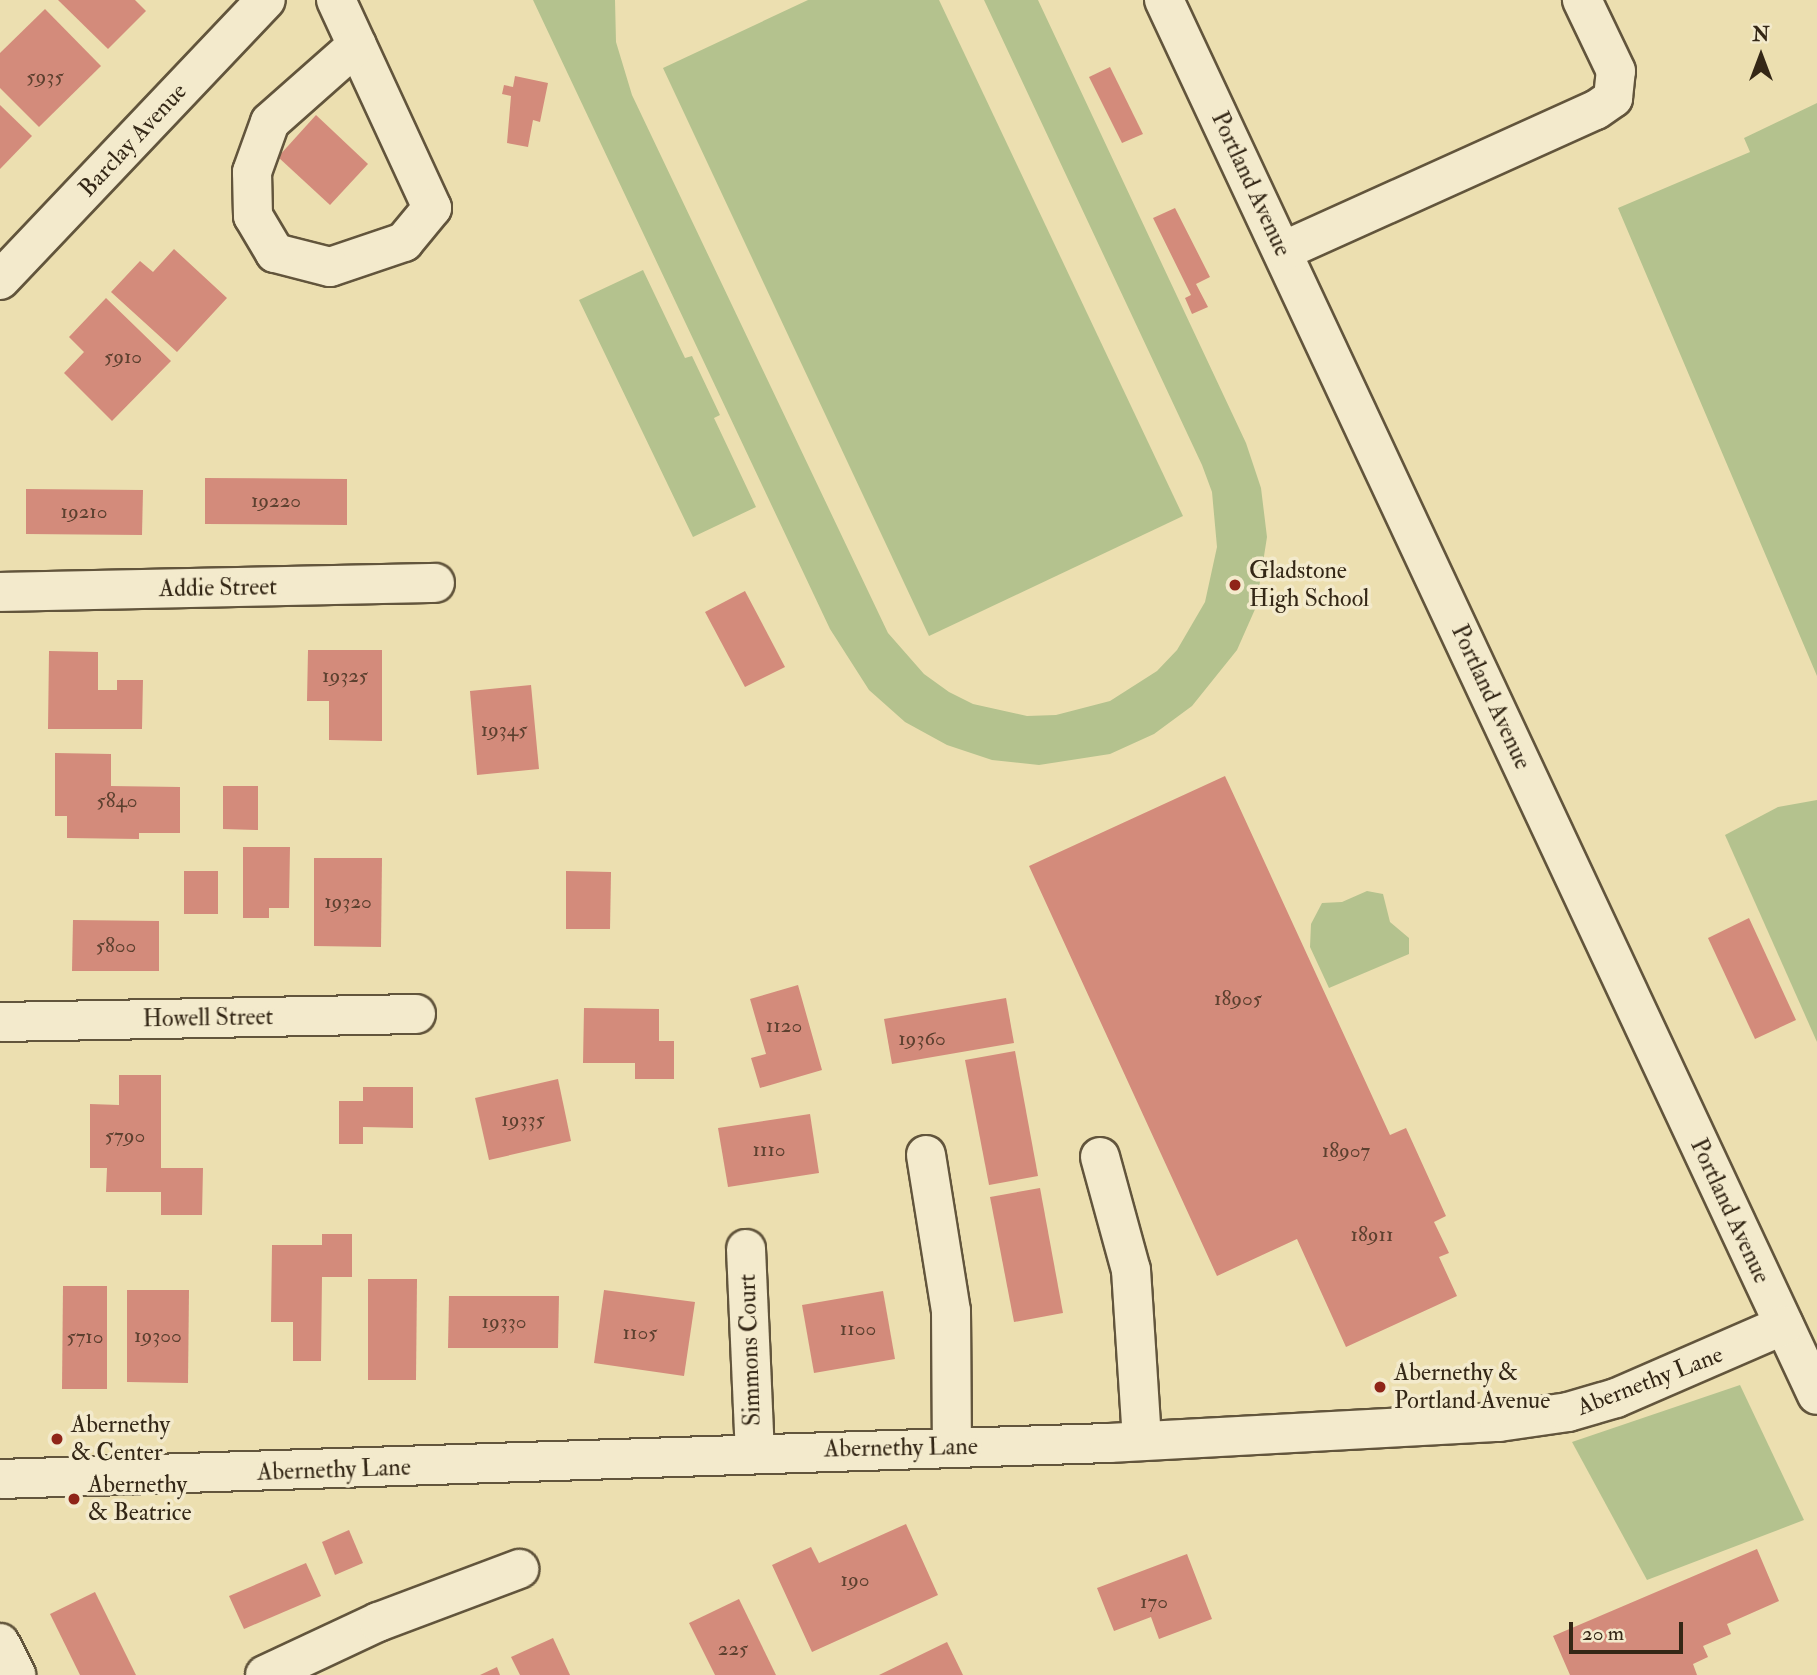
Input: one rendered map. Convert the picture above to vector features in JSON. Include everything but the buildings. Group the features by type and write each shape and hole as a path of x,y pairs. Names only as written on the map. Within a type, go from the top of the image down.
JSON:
{"street":[{"name":"Barclay Avenue","path":"0,280 266,0"},
{"path":"336,0 432,208 404,242 330,267 275,253 253,216 252,172 270,122 357,46"},
{"name":"Portland Avenue","path":"1164,0 1817,1395"},
{"path":"1283,251 1596,110 1613,98 1616,71 1582,0"},
{"name":"Addie Street","path":"0,592 435,583"},
{"name":"Howell Street","path":"0,1022 416,1014"},
{"path":"926,1155 951,1311 952,1447"},
{"path":"1100,1157 1131,1270 1142,1441"},
{"name":"Simmons Court","path":"746,1249 755,1452"},
{"name":"Abernethy Lane","path":"0,1479 348,1471 755,1452 1142,1441 1499,1422 1569,1412 1645,1388 1784,1325"},
{"path":"265,1675 378,1622 519,1569"},
{"path":"0,1643 16,1675"}],"green space":[{"path":"533,0 615,0 616,42 632,95 888,633 924,674 949,692 973,704 1027,716 1056,715 1110,701 1157,671 1177,650 1205,602 1217,547 1212,492 1202,465 984,0 1038,0 1246,443 1261,488 1267,537 1256,607 1237,650 1192,706 1154,734 1110,754 1039,765 992,760 947,745 905,722 869,690 830,629"},
{"path":"808,0 939,0 1183,516 929,636 663,68"},
{"path":"1817,103 1817,676 1618,208 1750,152 1744,138"},
{"path":"643,270 685,358 692,356 720,415 714,418 756,507 693,537 579,300"},
{"path":"1817,800 1817,1042 1725,835 1778,807"},
{"path":"1367,891 1383,894 1390,922 1409,938 1409,954 1329,988 1310,947 1311,924 1322,903 1342,902"},
{"path":"1740,1385 1804,1520 1647,1580 1572,1442"}],"place":[{"name":"Gladstone High School","path":"1235,585"},
{"name":"Abernethy & Portland Avenue","path":"1380,1387"},
{"name":"Abernethy & Center","path":"57,1439"},
{"name":"Abernethy & Beatrice","path":"74,1499"}]}
